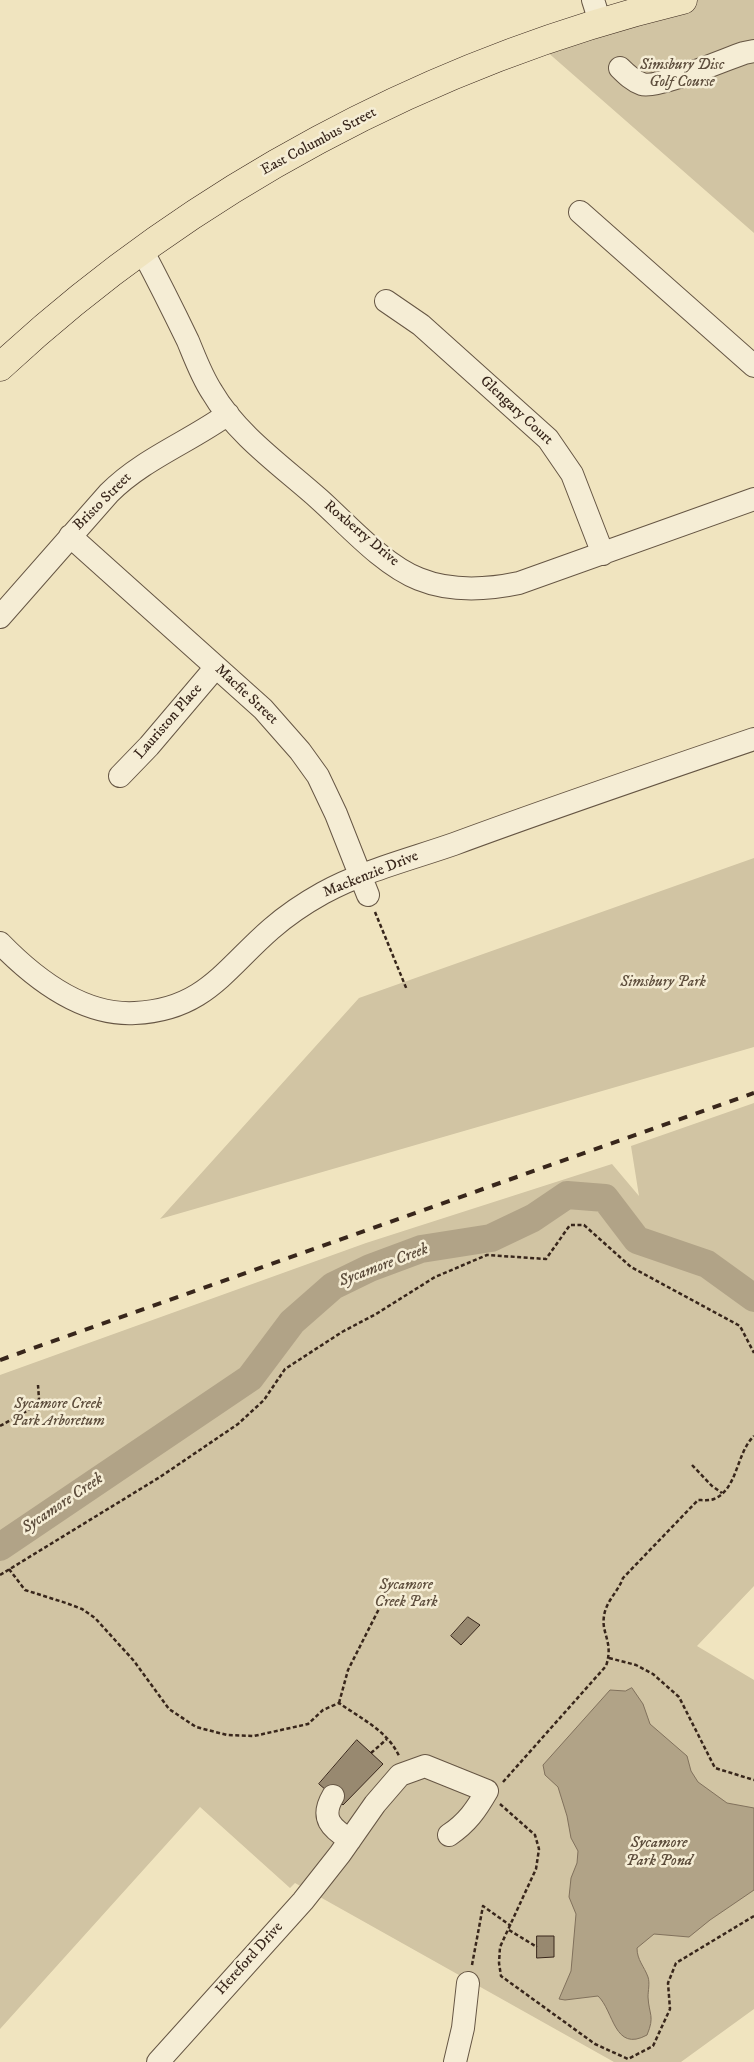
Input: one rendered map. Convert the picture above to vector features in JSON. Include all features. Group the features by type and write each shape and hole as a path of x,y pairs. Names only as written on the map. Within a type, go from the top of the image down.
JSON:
{"main road":[{"name":"East Columbus Street","path":"0,367 64,310 142,250 287,158 384,107 445,79 537,42 596,11 683,0"}],"street":[{"path":"620,68 631,78 644,85 659,83 754,51"},
{"path":"580,212 754,365"},
{"name":"Roxberry Drive","path":"142,250 164,291 211,391 228,414 247,435 349,528 382,555 418,579 439,586 461,589 505,586 546,575 754,499"},
{"name":"Glengary Court","path":"386,301 420,325 548,439 572,474 603,554"},
{"name":"Bristo Street","path":"0,616 123,479 228,414"},
{"name":"Macfie Street","path":"70,536 278,725 313,770 336,814 365,886"},
{"name":"Lauriston Place","path":"120,776 149,746 216,667"},
{"name":"Mackenzie Drive","path":"0,943 52,988 68,998 86,1005 124,1013 167,1009 188,1001 207,989 232,968 271,929 301,906 326,892 365,886 572,801 754,739"},
{"path":"406,1773 425,1766 488,1791 470,1818 449,1835"},
{"name":"Hereford Drive","path":"158,2062 303,1901 376,1804 400,1775 406,1773"},
{"path":"333,1796 326,1812 328,1822 338,1832 345,1847"},
{"path":"455,2062 463,2028 468,1983"}],"path":[{"path":"365,886 407,990"},
{"path":"0,1575 160,1477 238,1424 264,1400 285,1369 342,1332 376,1314 435,1277 487,1255 546,1258 570,1225 584,1225 631,1266 740,1326 754,1353"},
{"path":"0,1426 32,1408 39,1400 38,1385"},
{"path":"754,1436 748,1442 728,1488 713,1499 698,1500 623,1578 607,1605 603,1618 610,1652 606,1666 502,1783 488,1791 515,1819 535,1835 538,1849 536,1869 500,1947 499,1963 501,1976 595,2044 628,2058 653,2046 670,2010 668,1983 676,1963 754,1916"},
{"path":"692,1465 712,1486 722,1493"},
{"path":"10,1569 25,1590 66,1603 95,1618 134,1661 169,1709 196,1727 227,1735 254,1736 308,1724 323,1710 339,1703"},
{"path":"339,1703 348,1670 387,1593"},
{"path":"609,1658 636,1665 653,1674 679,1697 716,1768 754,1780"},
{"path":"339,1703 394,1745 406,1773"},
{"path":"372,1754 387,1739"},
{"path":"468,1983 483,1906 511,1926"},
{"path":"508,1930 537,1947"}],"green space":[{"name":"Simsbury Disc Golf Course","path":"683,0 754,0 754,233 537,43"},
{"name":"Simsbury Park","path":"754,858 754,1047 160,1219 359,998"},
{"name":"Sycamore Creek Park","path":"754,1103 754,1586 697,1646 754,1680 754,2009 681,2062 614,2062 295,1883 290,1888 200,1807 0,2029 0,1375 366,1243 612,1164 639,1196 631,1146"}],"water":[{"name":"Sycamore Park Pond","path":"632,1688 643,1704 650,1724 687,1756 691,1771 698,1782 727,1803 754,1808 754,1890 689,1937 654,1934 637,1948 639,1960 649,1979 648,1997 651,2019 647,2035 636,2039 628,2039 621,2035 616,2028 598,1996 559,1999 571,1971 576,1914 569,1897 571,1878 577,1863 578,1851 571,1838 567,1816 558,1787 545,1775 543,1765 610,1690 625,1691"}],"building":[{"path":"468,1617 480,1625 461,1645 451,1636"},
{"path":"357,1740 383,1764 343,1805 319,1784"},
{"path":"537,1936 554,1936 554,1957 537,1958"}],"waterway":[{"name":"Sycamore Creek","path":"0,1547 250,1378 292,1322 333,1286 370,1268 421,1249 491,1238 533,1218 567,1195 605,1198 637,1240 707,1264 754,1298"}],"railway":[{"path":"0,1360 754,1093"}],"park label":[{"name":"Sycamore Creek Park Arboretum","path":"58,1414"}]}
